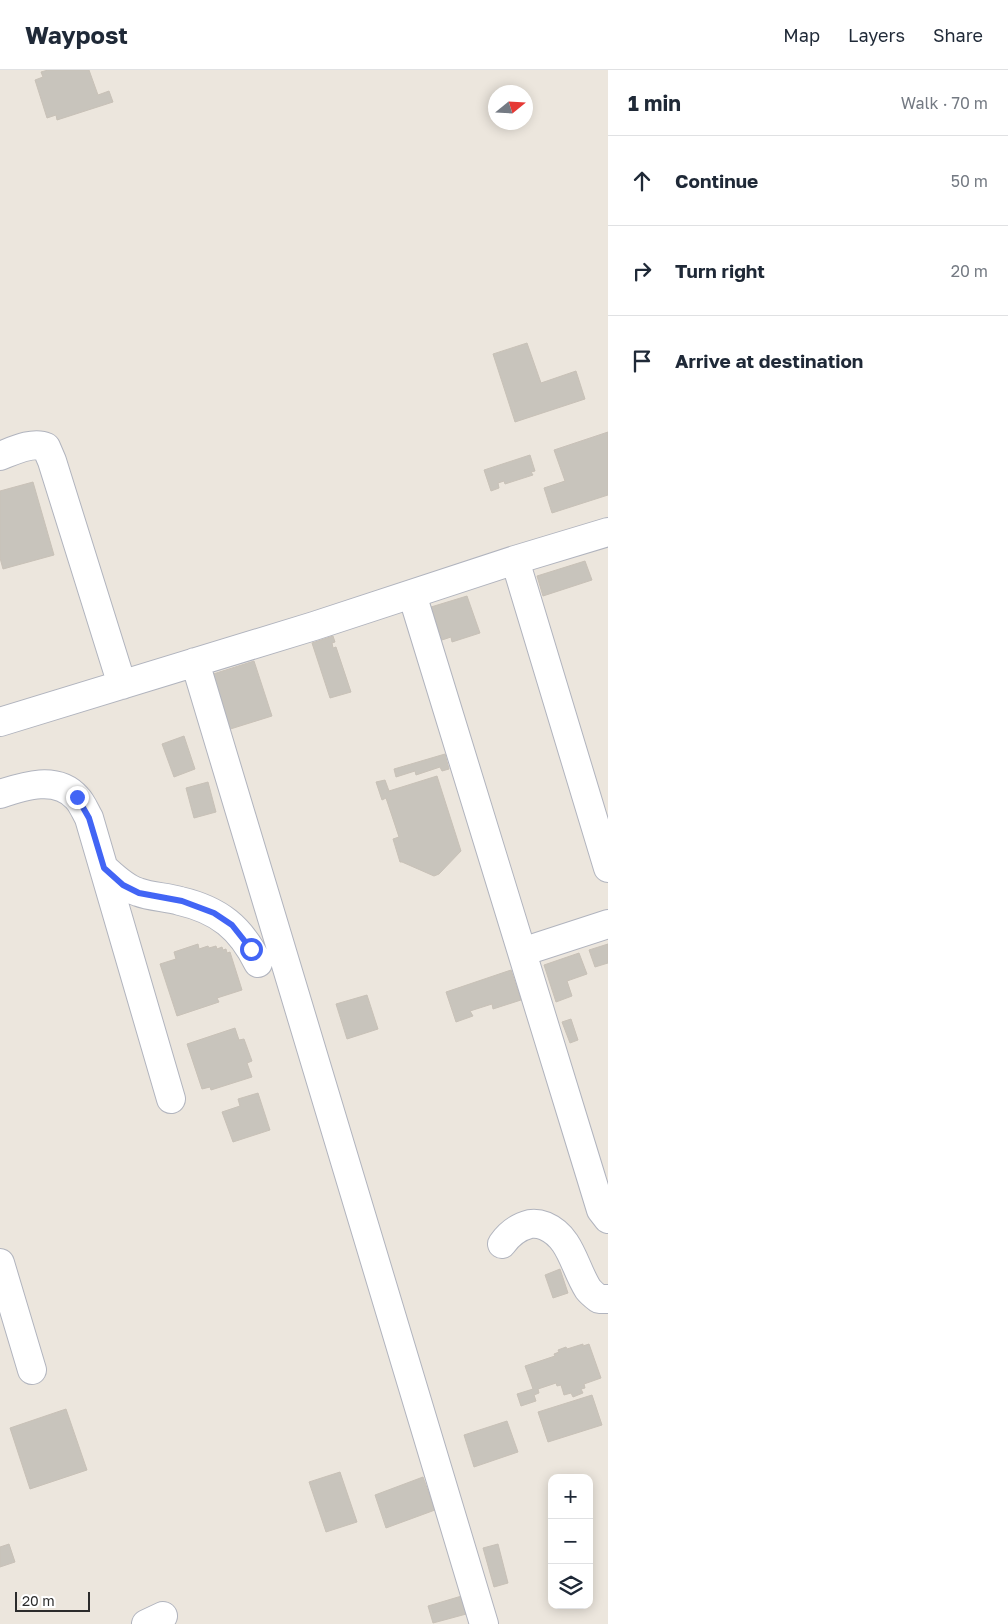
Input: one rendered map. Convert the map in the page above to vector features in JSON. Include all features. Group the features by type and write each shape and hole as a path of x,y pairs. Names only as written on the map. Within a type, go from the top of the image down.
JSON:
{"street":[{"path":"0,456 40,444 46,447 55,470 122,685"},
{"path":"0,722 608,532"},
{"path":"515,560 608,868"},
{"path":"412,594 601,1210 608,1219"},
{"path":"196,662 484,1624"},
{"path":"0,794 24,786 48,784 63,788 77,797 89,818 171,1099"},
{"path":"104,868 123,885 139,893 182,901 214,913 232,925 251,949 258,963"},
{"path":"522,952 608,924"},
{"path":"502,1244 509,1235 524,1226 536,1223 557,1232 576,1261 589,1291 599,1299 608,1299"},
{"path":"0,1263 32,1370"}],"building":[{"path":"48,70 89,70 98,95 109,91 113,102 57,120 56,115 47,118 35,80 43,77 41,72"},
{"path":"527,343 541,383 576,371 585,399 515,422 493,354"},
{"path":"608,432 608,495 552,513 544,488 565,481 554,450"},
{"path":"530,455 535,471 531,472 533,475 505,484 504,481 498,483 499,488 491,491 484,470"},
{"path":"33,482 54,555 3,569 0,558 0,491"},
{"path":"585,561 592,580 543,596 537,576"},
{"path":"467,596 480,633 452,642 451,637 442,640 431,607"},
{"path":"333,636 335,642 332,643 333,648 336,647 351,692 330,698 312,643"},
{"path":"254,661 272,716 224,731 207,676"},
{"path":"184,736 195,769 174,777 162,744"},
{"path":"445,754 449,769 442,771 440,767 416,775 415,771 396,777 394,769"},
{"path":"437,776 461,851 439,874 434,876 400,862 393,839 399,837 386,798 382,800 376,782 385,780 389,791"},
{"path":"208,782 216,812 194,818 186,788"},
{"path":"198,944 199,949 216,946 217,949 222,947 223,950 226,949 227,953 230,952 242,990 217,998 219,1002 177,1016 160,964 176,959 174,952"},
{"path":"608,944 608,963 595,967 589,950"},
{"path":"579,953 587,974 567,981 572,996 556,1002 544,965"},
{"path":"511,970 521,1000 493,1009 492,1004 470,1011 473,1016 456,1022 446,992"},
{"path":"367,995 378,1029 347,1039 336,1004"},
{"path":"571,1019 578,1040 570,1043 562,1022"},
{"path":"235,1028 239,1040 244,1039 252,1061 247,1063 252,1077 211,1090 210,1087 202,1089 187,1044"},
{"path":"258,1093 270,1130 233,1142 222,1112 240,1106 238,1099"},
{"path":"560,1269 568,1293 553,1298 545,1275"},
{"path":"583,1344 583,1346 589,1344 601,1378 584,1384 585,1388 581,1389 583,1393 573,1397 571,1393 564,1395 561,1385 557,1386 556,1383 538,1389 539,1393 534,1395 536,1401 521,1406 517,1394 533,1389 525,1366 555,1356 554,1354 559,1352 558,1350"},
{"path":"592,1395 602,1425 548,1442 538,1412"},
{"path":"66,1409 87,1470 30,1489 10,1428"},
{"path":"507,1421 518,1452 474,1467 464,1435"},
{"path":"340,1472 357,1522 326,1532 309,1482"},
{"path":"423,1477 435,1510 386,1528 375,1495"},
{"path":"9,1544 15,1562 0,1567 0,1547"},
{"path":"498,1544 508,1583 494,1587 483,1548"},
{"path":"465,1595 470,1613 433,1623 428,1606"}],"route":[{"path":"77,797 89,818 104,868 123,885 139,893 182,901 214,913 232,925 251,949"}]}
